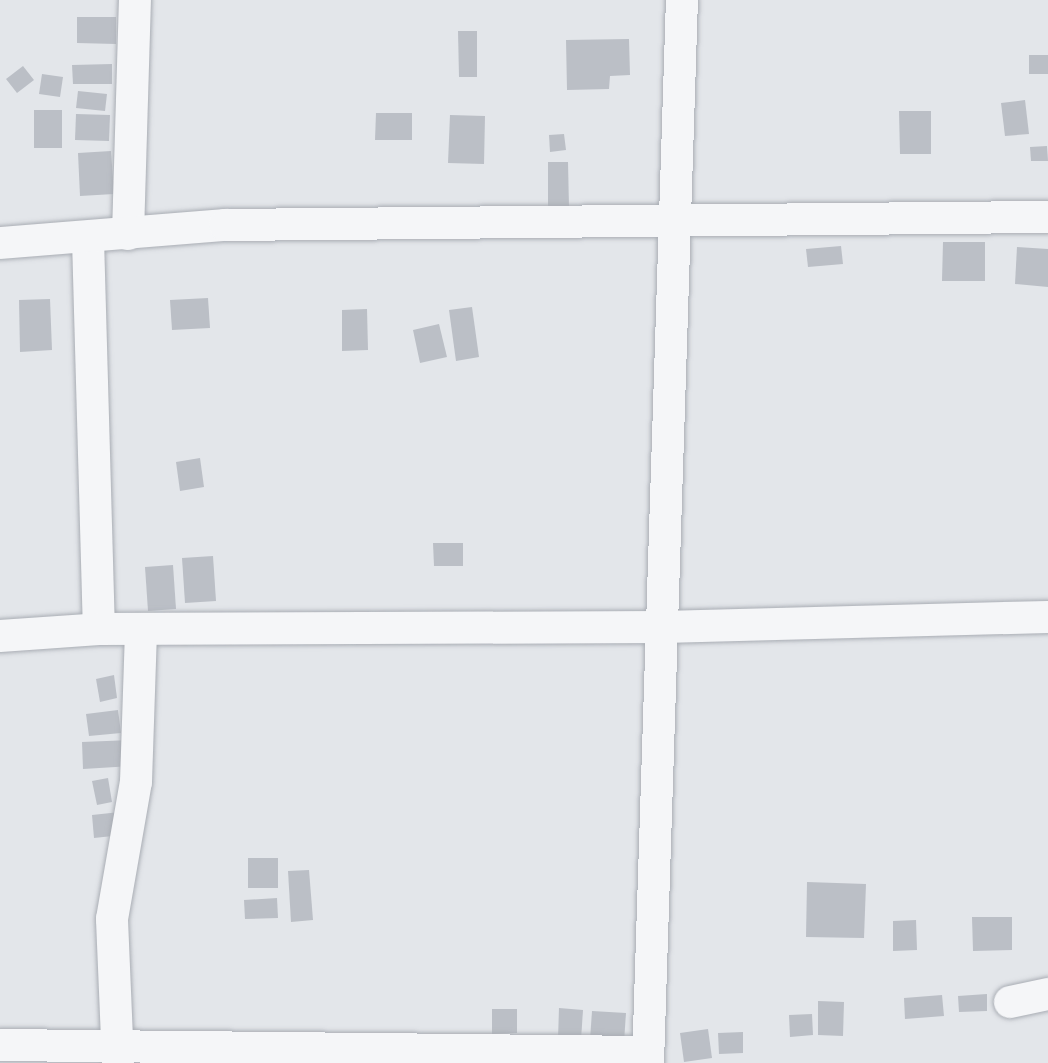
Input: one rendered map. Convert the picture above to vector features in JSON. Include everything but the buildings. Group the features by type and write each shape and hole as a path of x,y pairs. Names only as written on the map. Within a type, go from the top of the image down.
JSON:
{"street":[{"path":"128,234 135,0"},
{"path":"0,1045 118,1055 648,1057 678,218 682,0"},
{"path":"0,243 88,239 225,225 678,218 1048,217"},
{"path":"88,239 99,629"},
{"path":"0,636 99,629 141,633 663,627 1048,617"},
{"path":"118,1055 112,919 136,782 141,633"},
{"path":"1010,1002 1048,994"}]}
